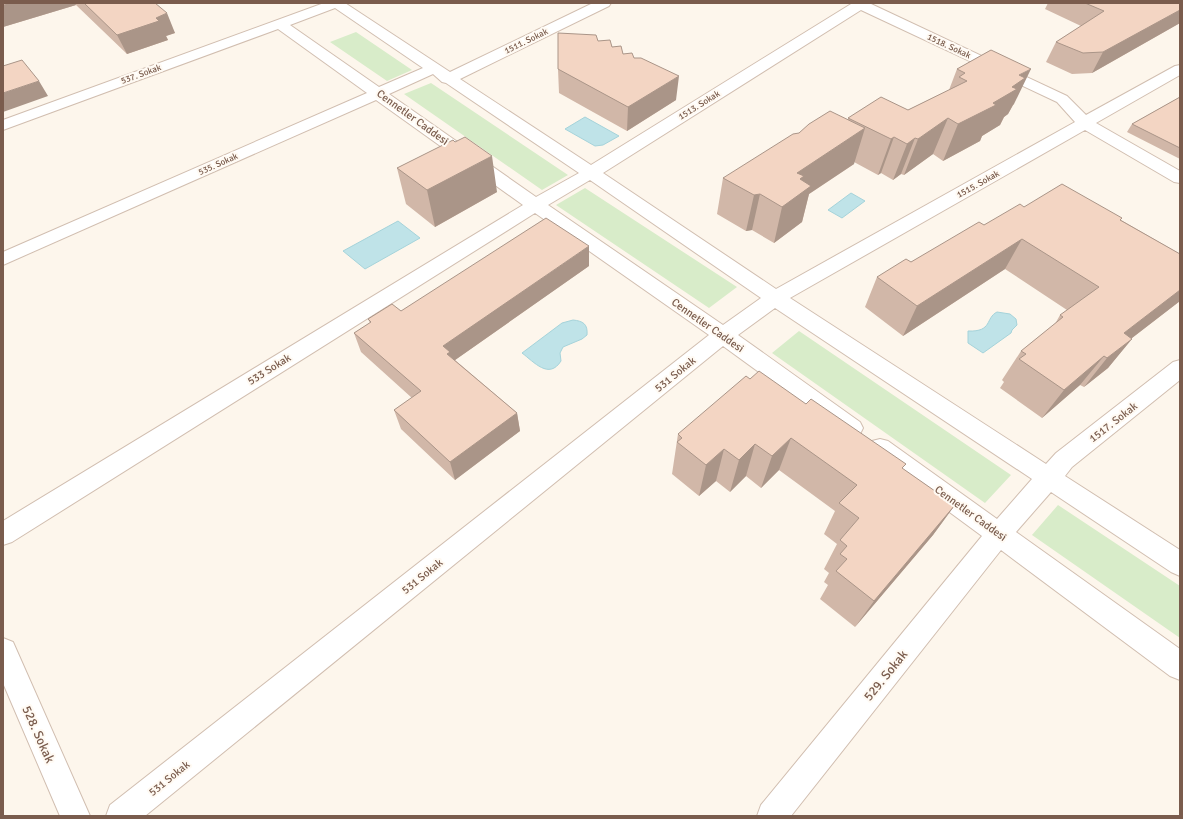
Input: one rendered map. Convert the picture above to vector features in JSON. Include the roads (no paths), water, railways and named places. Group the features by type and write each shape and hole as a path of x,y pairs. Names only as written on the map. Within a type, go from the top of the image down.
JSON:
{"street":[{"path":"280,24 336,3 775,298 1180,564"},
{"name":"1511. Sokak","path":"440,74 604,3"},
{"name":"1518. Sokak","path":"860,3 1062,99 1084,123 1180,178"},
{"name":"1513. Sokak","path":"535,205 591,173 860,3"},
{"name":"Cennetler Caddesi","path":"280,24 535,205 724,335 1180,666"},
{"name":"537. Sokak","path":"3,125 280,24"},
{"name":"1515. Sokak","path":"724,335 775,298 1180,69"},
{"name":"535. Sokak","path":"3,259 379,93 440,74"},
{"name":"533 Sokak","path":"3,534 535,205"},
{"name":"531 Sokak","path":"121,816 724,335"},
{"name":"1517. Sokak","path":"999,534 1064,460 1180,368"},
{"name":"529. Sokak","path":"772,816 999,534"},
{"name":"528. Sokak","path":"3,652 75,816"}],"water":[{"path":"585,117 619,136 603,145 595,146 565,129"},
{"path":"851,193 865,201 842,218 828,210"},
{"path":"398,221 420,238 365,269 343,251"},
{"path":"997,312 1010,314 1016,319 1017,325 1011,333 983,353 968,343 968,331 976,331 985,327 993,315"},
{"path":"573,320 580,321 586,326 587,335 582,339 563,347 560,353 561,361 552,369 542,368 522,353 562,323"}]}
